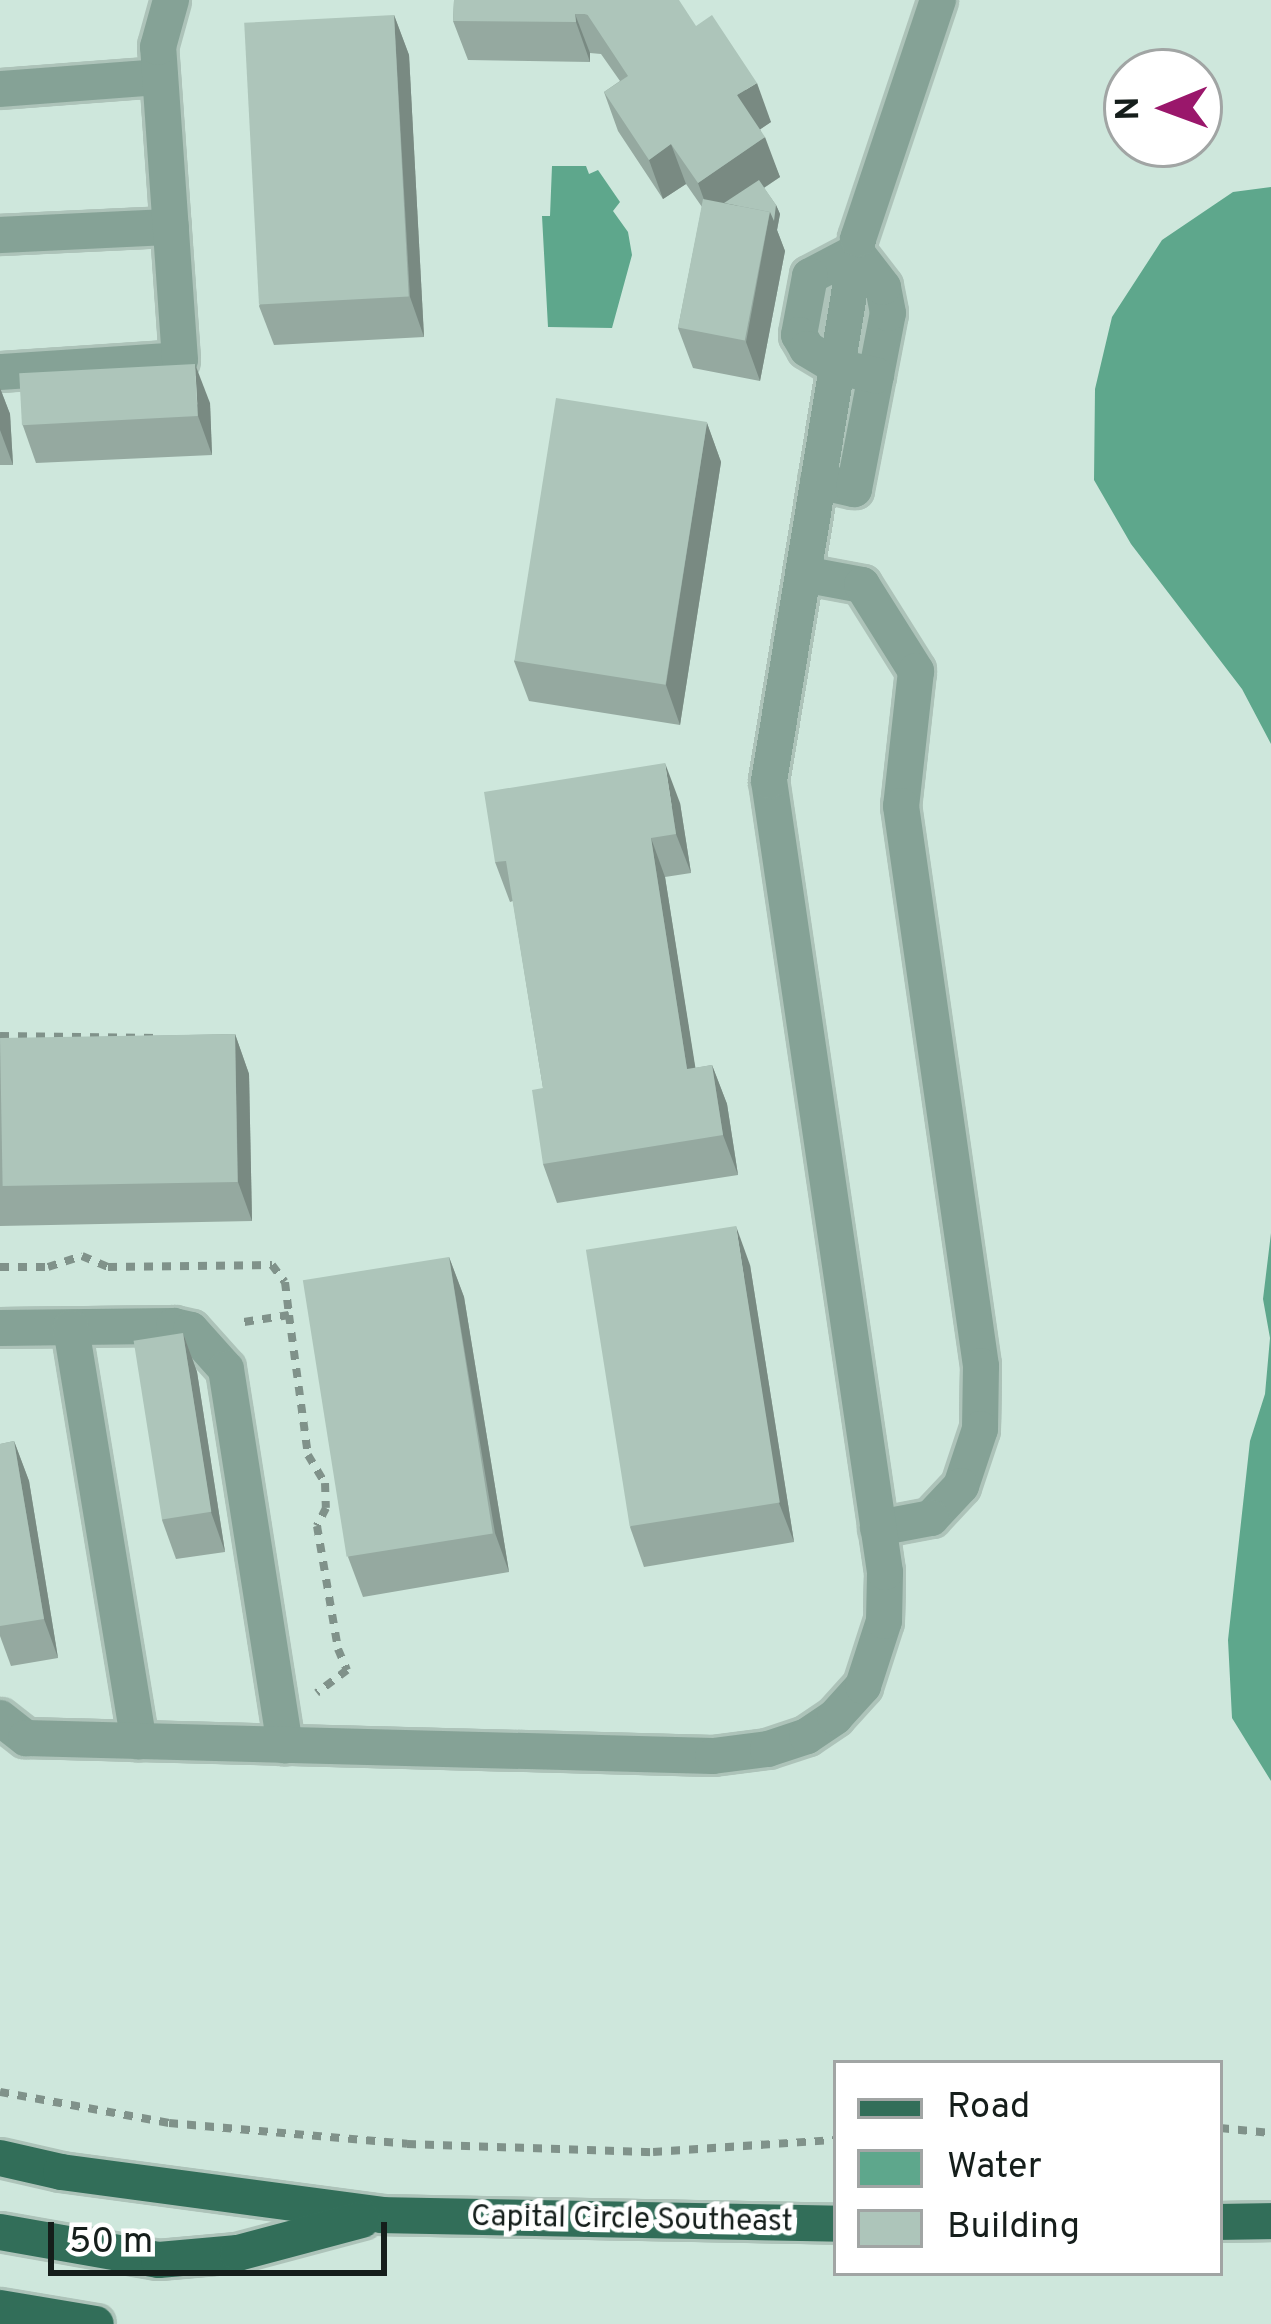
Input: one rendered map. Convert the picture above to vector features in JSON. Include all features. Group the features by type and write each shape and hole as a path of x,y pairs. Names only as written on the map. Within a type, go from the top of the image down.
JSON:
{"main road":[{"name":"Capital Circle Southeast","path":"0,2158 61,2172 382,2215 833,2224"},
{"path":"0,2232 159,2260 238,2253 382,2215"},
{"path":"1223,2222 1271,2222"},
{"path":"0,2308 96,2324"}],"lane":[{"path":"0,372 180,361 158,47 171,0"},
{"path":"0,1718 26,1738 713,1756 768,1749 807,1736 835,1717 862,1686 877,1655 885,1572 769,782 856,252 937,2"},
{"path":"0,88 160,77"},
{"path":"0,235 171,226"},
{"path":"818,481 854,489 888,313 883,287 856,252"},
{"path":"837,367 876,375"},
{"path":"803,574 862,585 916,671 901,806 981,1366 980,1429 961,1486 931,1518 878,1528"},
{"path":"0,1328 191,1330 226,1369 295,1745"},
{"path":"71,1328 139,1741"}],"path":[{"path":"0,1036 150,1035 175,1044"},
{"path":"289,1315 308,1455 325,1483 326,1508 317,1526 338,1649 347,1670 315,1695 295,1745"},
{"path":"0,2092 169,2123 407,2144 653,2152 833,2140"},
{"path":"1223,2128 1271,2133"}],"water":[{"path":"552,166 586,166 589,174 598,170 620,202 613,211 628,232 632,255 612,328 548,327 542,216 550,216"},
{"path":"1271,187 1271,744 1242,689 1131,544 1094,480 1095,389 1112,317 1162,240 1233,192"},
{"path":"1271,1233 1271,1781 1232,1718 1228,1640 1250,1441 1265,1394 1270,1338 1263,1299"}],"building":[{"path":"454,0 679,0 696,26 712,15 757,83 737,95 765,137 698,183 671,144 649,160 604,92 628,76 587,14 575,14 576,22 453,21"},
{"path":"394,15 409,297 259,304 244,23"},
{"path":"759,180 776,205 774,221 770,212 724,203"},
{"path":"703,199 770,212 745,341 678,328"},
{"path":"195,364 198,416 22,425 19,373"},
{"path":"556,398 707,422 666,685 514,661"},
{"path":"665,763 676,834 651,838 687,1069 712,1065 723,1135 543,1164 532,1090 543,1088 506,861 495,862 484,792"},
{"path":"235,1034 238,1182 3,1186 0,1038"},
{"path":"736,1226 780,1503 630,1526 586,1250"},
{"path":"449,1257 493,1534 347,1557 303,1280"},
{"path":"183,1333 211,1512 162,1520 134,1341"},
{"path":"14,1441 44,1619 0,1626 0,1444"}]}
